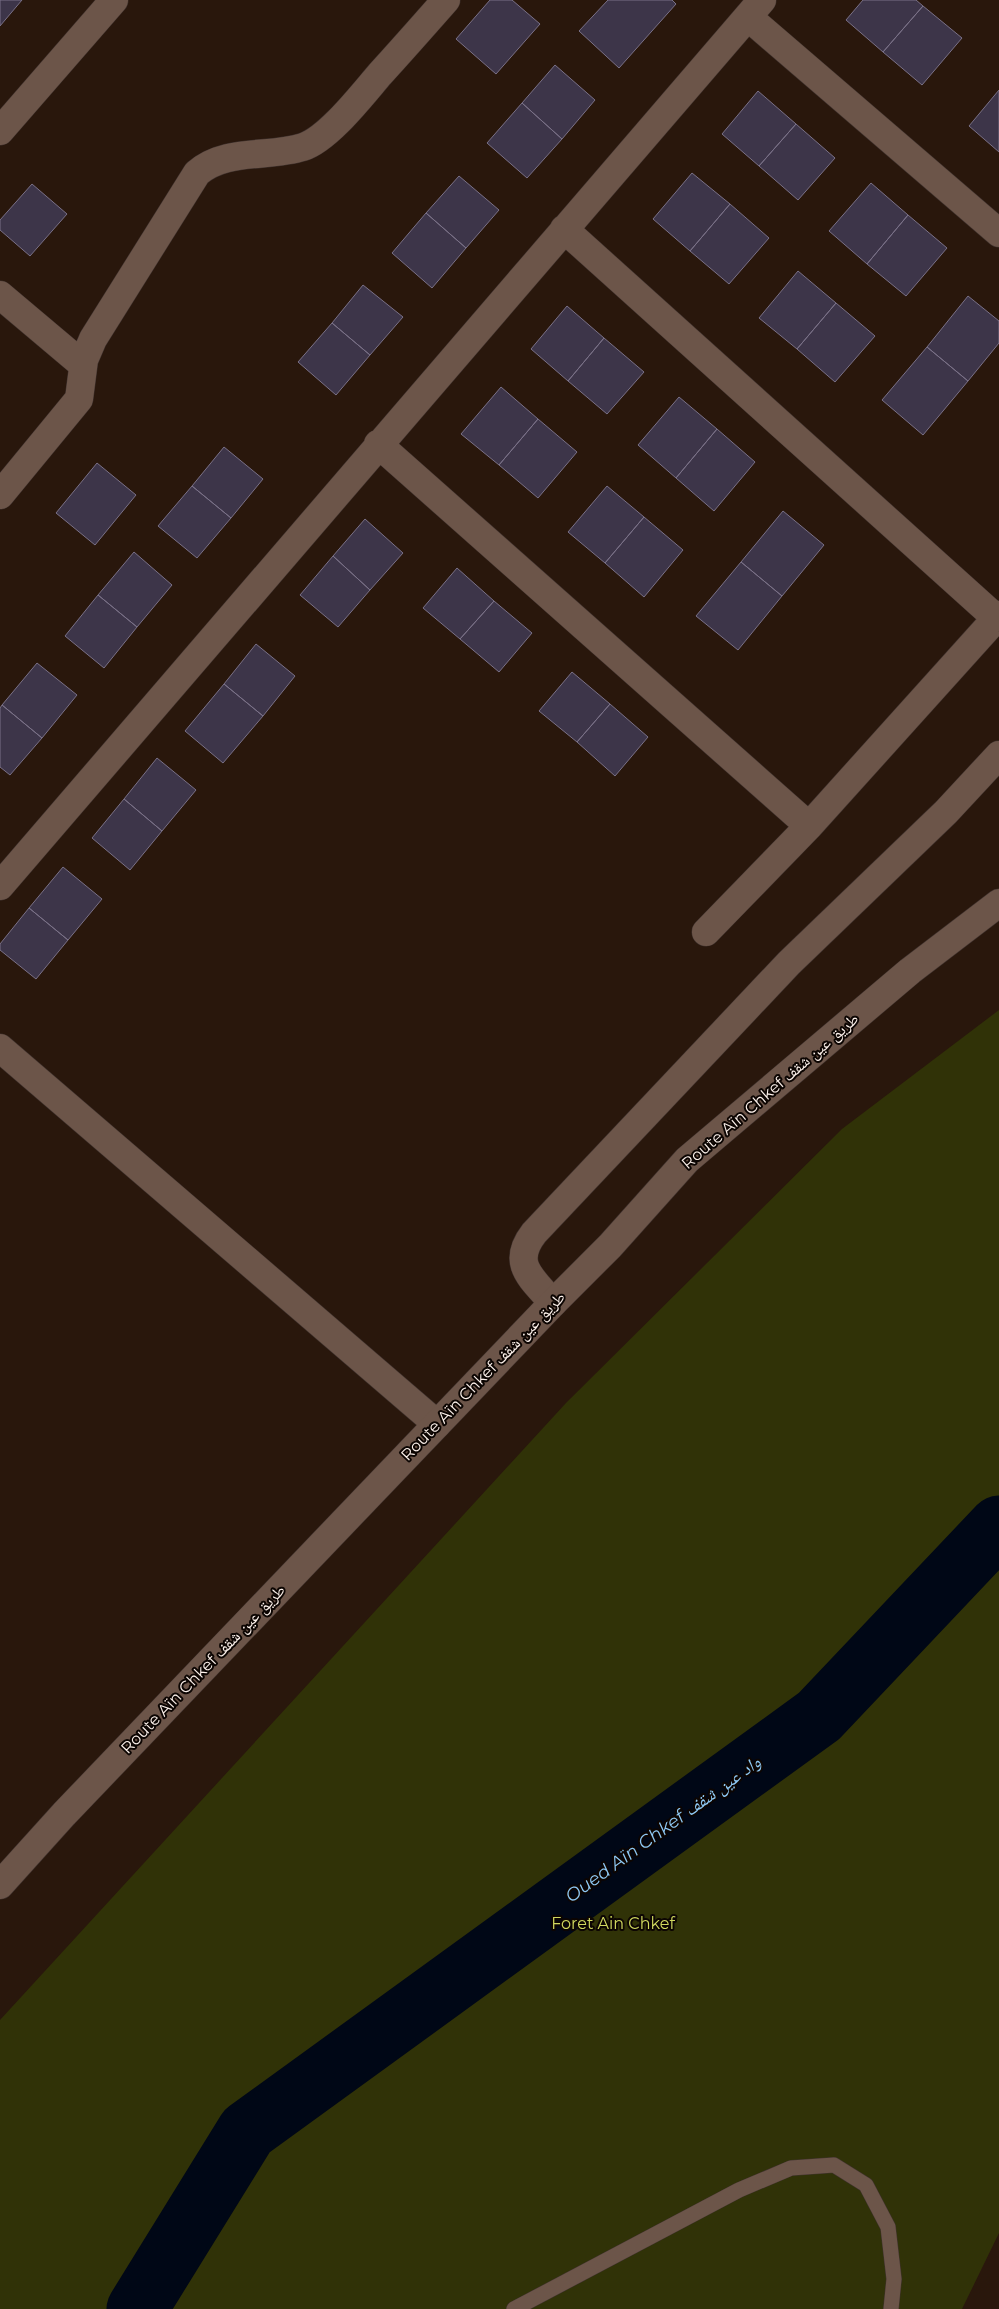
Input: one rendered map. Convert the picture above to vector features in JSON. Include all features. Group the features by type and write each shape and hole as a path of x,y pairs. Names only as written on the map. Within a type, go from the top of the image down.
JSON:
{"street":[{"path":"0,131 114,0"},
{"path":"0,495 79,399 83,366 87,350 93,338 197,172 207,164 220,159 304,147 326,132 349,110 446,0"},
{"path":"0,886 378,444 755,8 999,234"},
{"path":"564,229 998,616 809,826 706,932"},
{"path":"0,295 83,366"},
{"path":"378,444 809,826"},
{"path":"553,1303 529,1275 523,1261 525,1245 534,1233 789,963 946,812 999,755"},
{"name":"Route Aïn Chkef طريق عين شقف","path":"0,1885 64,1814 553,1303 610,1246 687,1160 910,971 999,903"},
{"path":"0,1048 437,1424"}],"lane":[{"path":"514,2309 739,2190 791,2168 834,2165 866,2185 888,2227 894,2279 891,2309"}],"green space":[{"name":"Foret Ain Chkef","path":"999,1010 999,2233 962,2309 0,2309 0,2020 566,1403 842,1129"}],"building":[{"path":"0,0 22,0 0,26"},
{"path":"490,0 512,0 540,24 496,74 456,39"},
{"path":"608,0 672,0 676,4 619,68 579,31"},
{"path":"863,0 916,0 923,6 883,52 846,20"},
{"path":"923,6 962,38 922,85 883,52"},
{"path":"555,65 595,100 562,139 522,103"},
{"path":"999,90 999,152 969,126"},
{"path":"758,91 796,124 759,166 722,134"},
{"path":"522,103 562,139 527,178 487,143"},
{"path":"796,124 835,158 798,200 759,166"},
{"path":"692,173 730,204 690,251 653,219"},
{"path":"459,176 499,210 466,248 426,213"},
{"path":"871,183 908,215 867,264 829,231"},
{"path":"32,184 67,214 30,256 0,230 0,220"},
{"path":"730,204 769,238 729,284 690,251"},
{"path":"426,213 466,248 432,288 392,253"},
{"path":"908,215 947,248 906,296 867,264"},
{"path":"798,271 836,303 797,349 759,318"},
{"path":"363,285 403,317 370,355 332,323"},
{"path":"968,296 999,321 999,343 968,381 927,347"},
{"path":"836,303 875,336 835,382 797,349"},
{"path":"567,306 604,338 568,381 531,349"},
{"path":"332,323 370,355 336,395 298,362"},
{"path":"604,338 644,372 607,414 568,381"},
{"path":"927,347 968,381 923,435 882,400"},
{"path":"501,387 538,419 499,465 461,434"},
{"path":"679,397 717,429 676,478 638,445"},
{"path":"538,419 577,452 538,498 499,465"},
{"path":"717,429 755,462 714,511 676,478"},
{"path":"224,447 263,479 231,518 192,486"},
{"path":"97,463 136,495 95,545 56,513"},
{"path":"192,486 231,518 197,558 158,526"},
{"path":"607,486 644,517 605,563 568,532"},
{"path":"783,511 824,545 782,596 741,562"},
{"path":"644,517 683,550 644,597 605,563"},
{"path":"365,519 403,553 370,590 333,556"},
{"path":"134,552 172,585 137,627 98,595"},
{"path":"333,556 370,590 338,627 300,595"},
{"path":"741,562 782,596 738,650 696,616"},
{"path":"457,568 494,601 460,639 423,608"},
{"path":"98,595 137,627 104,668 65,636"},
{"path":"494,601 532,633 499,672 460,639"},
{"path":"256,644 295,676 263,716 224,684"},
{"path":"37,663 77,695 42,738 2,705"},
{"path":"572,672 610,704 577,742 539,711"},
{"path":"224,684 263,716 223,763 185,731"},
{"path":"610,704 648,737 615,776 577,742"},
{"path":"2,705 42,738 10,775 0,767 0,708"},
{"path":"157,758 196,790 162,831 124,799"},
{"path":"124,799 162,831 130,870 92,838"},
{"path":"63,867 102,899 68,940 29,908"},
{"path":"29,908 68,940 36,979 0,950 0,944"}],"waterway":[{"name":"Oued Aïn Chkef واد عين شقف","path":"137,2309 247,2131 819,1716 999,1526"}]}
